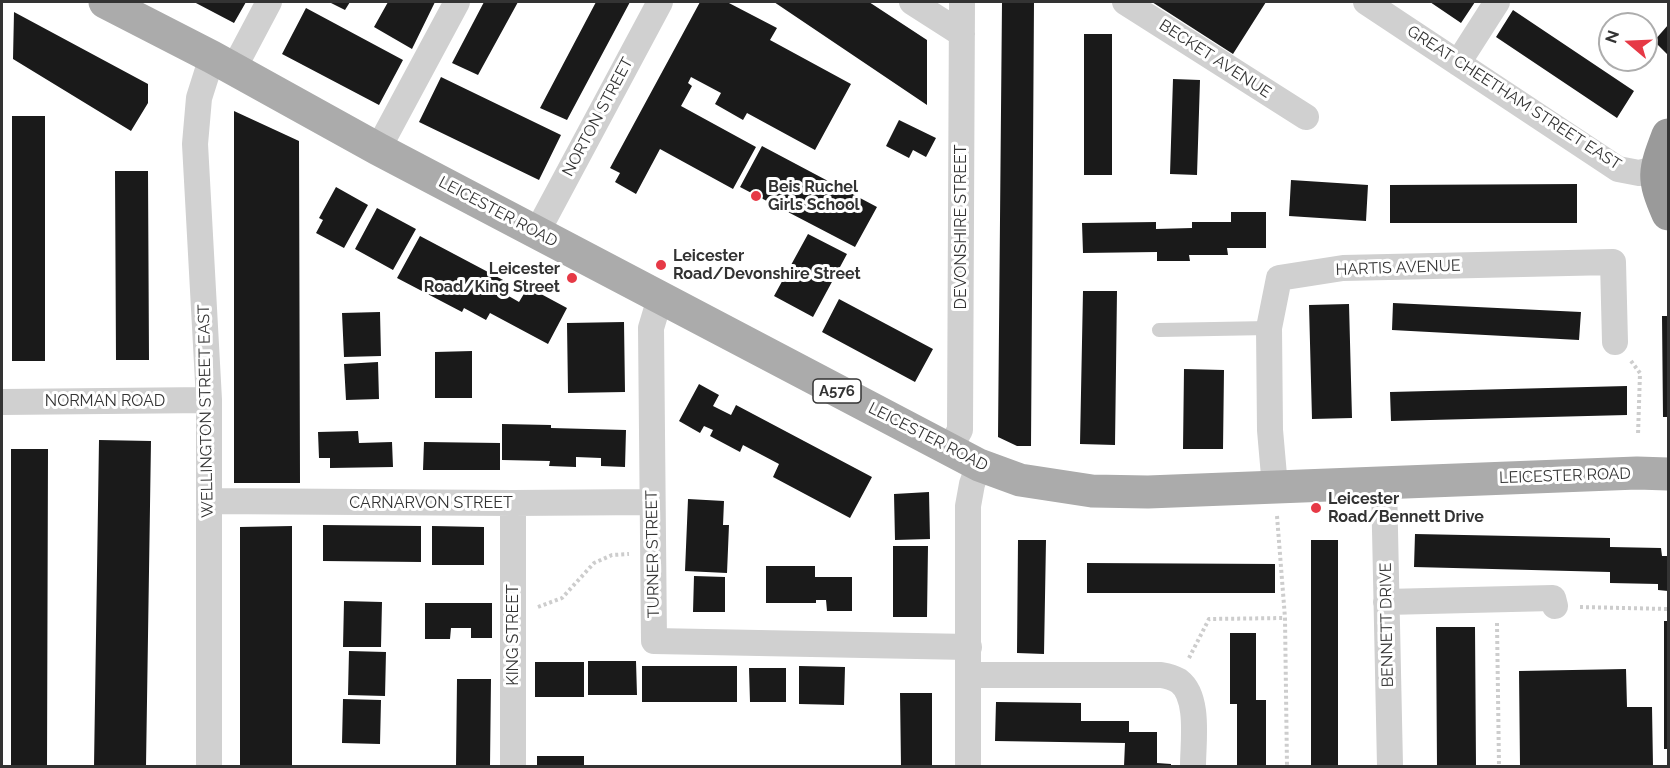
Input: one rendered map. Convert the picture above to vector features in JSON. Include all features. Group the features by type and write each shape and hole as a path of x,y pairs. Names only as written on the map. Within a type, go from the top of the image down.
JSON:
{"highway":[{"path":"1668,135 1656,169 1657,189 1668,214"}],"main road":[{"name":"LEICESTER ROAD","path":"105,2 378,149 979,465 1020,480 1092,491 1148,492 1384,483 1660,477"}],"street":[{"name":"WELLINGTON STREET EAST","path":"208,766 209,400 195,144 199,98 269,2"},
{"path":"378,149 457,2"},
{"name":"NORTON STREET","path":"537,232 660,2"},
{"path":"912,2 962,34"},
{"name":"DEVONSHIRE STREET","path":"949,449 960,430 962,2"},
{"name":"BECKET AVENUE","path":"1125,2 1306,117"},
{"name":"GREAT CHEETHAM STREET EAST","path":"1366,2 1618,169 1639,173 1656,169"},
{"path":"1458,63 1497,2"},
{"name":"HARTIS AVENUE","path":"1275,487 1270,430 1269,328 1279,278 1343,268 1613,262 1615,342"},
{"name":"TURNER STREET","path":"660,298 651,328 654,641 969,647"},
{"name":"NORMAN ROAD","path":"2,402 209,400"},
{"path":"968,766 968,506 972,484 979,465"},
{"name":"BENNETT DRIVE","path":"1384,483 1390,766"},
{"name":"CARNARVON STREET","path":"209,501 652,502"},
{"name":"KING STREET","path":"513,503 513,766"},
{"path":"1386,602 1553,598 1555,606"},
{"path":"968,675 1161,675 1178,680 1193,702 1193,766"}],"lane":[{"path":"1159,330 1269,328"}],"path":[{"path":"1615,342 1640,373 1638,435"},
{"path":"1275,487 1285,618 1287,766"},
{"path":"513,606 538,608 562,598 594,563 612,555 653,552"},
{"path":"1496,598 1499,766"},
{"path":"1555,606 1668,609"},
{"path":"1178,680 1209,619 1285,618"}],"building":[{"path":"194,2 246,2 234,23"},
{"path":"329,2 350,2 345,10"},
{"path":"388,2 435,2 412,49 374,27"},
{"path":"484,2 518,2 478,75 452,63"},
{"path":"596,2 630,2 567,120 540,108"},
{"path":"700,2 727,2 777,28 770,40 851,84 815,150 747,113 743,120 715,104 721,93 691,77 688,83 692,86 681,106 756,147 733,189 660,149 636,194 615,182 620,173 610,168"},
{"path":"774,2 869,2 927,40 927,105"},
{"path":"1002,2 1034,2 1031,446 1017,446 998,437"},
{"path":"1152,2 1266,2 1233,54"},
{"path":"1430,2 1475,2 1461,23"},
{"path":"306,8 403,60 379,105 282,54"},
{"path":"1513,10 1598,67 1598,72 1606,72 1634,91 1617,118 1496,37"},
{"path":"14,12 148,84 148,103 131,131 13,59"},
{"path":"1668,25 1668,55 1658,45 1658,36"},
{"path":"1084,34 1112,34 1112,175 1084,175"},
{"path":"441,77 561,135 539,180 419,122"},
{"path":"1173,79 1200,80 1197,175 1170,174"},
{"path":"234,111 299,141 300,483 234,483"},
{"path":"12,116 45,116 45,361 12,361"},
{"path":"899,120 936,138 926,157 913,150 909,158 886,146"},
{"path":"762,146 877,207 855,247 740,187"},
{"path":"115,171 148,171 149,360 116,360"},
{"path":"1291,180 1368,185 1366,221 1289,216"},
{"path":"1577,184 1577,223 1390,223 1390,185"},
{"path":"336,187 368,205 344,248 316,233 323,220 319,218"},
{"path":"377,208 416,229 393,270 355,249"},
{"path":"1231,212 1266,212 1266,248 1227,248 1228,255 1189,255 1190,261 1157,261 1157,252 1083,253 1082,223 1156,222 1156,229 1192,228 1192,222 1231,222"},
{"path":"808,234 847,254 813,317 774,296"},
{"path":"420,236 505,281 500,291 519,302 528,287 567,308 548,344 490,313 486,320 464,308 462,312 397,278"},
{"path":"1083,291 1117,291 1115,445 1080,444"},
{"path":"839,299 933,349 915,382 822,332"},
{"path":"1393,303 1581,312 1579,340 1392,330"},
{"path":"1349,304 1352,418 1312,419 1309,305"},
{"path":"380,312 381,356 344,357 342,313"},
{"path":"1662,316 1668,316 1668,417 1663,417"},
{"path":"624,322 625,392 568,393 567,323"},
{"path":"472,351 472,398 435,398 435,352"},
{"path":"378,362 379,399 346,400 344,364"},
{"path":"1184,369 1224,370 1223,449 1183,449"},
{"path":"699,384 719,395 713,406 731,415 736,405 872,477 850,518 773,477 779,464 743,445 740,452 710,436 713,430 704,426 700,433 679,421"},
{"path":"1627,386 1627,415 1391,421 1390,392"},
{"path":"502,424 626,430 625,467 601,466 601,458 576,457 576,467 549,466 550,461 502,460"},
{"path":"358,431 359,443 392,442 393,467 330,468 330,458 319,458 318,432"},
{"path":"99,440 151,441 146,766 94,766"},
{"path":"424,442 500,443 500,470 423,470"},
{"path":"11,449 48,449 47,766 11,766"},
{"path":"929,492 930,539 895,540 894,494"},
{"path":"688,499 724,501 723,525 729,525 727,573 685,571"},
{"path":"323,525 421,526 421,562 323,561"},
{"path":"292,526 292,766 240,766 240,527"},
{"path":"432,526 484,527 484,565 432,565"},
{"path":"1415,534 1610,538 1610,547 1661,548 1662,556 1668,556 1668,591 1658,590 1658,584 1610,583 1610,572 1414,567"},
{"path":"1018,540 1046,540 1044,654 1017,653"},
{"path":"1311,540 1338,540 1338,766 1311,766"},
{"path":"893,546 928,546 927,617 893,617"},
{"path":"1087,563 1275,564 1275,593 1087,593"},
{"path":"766,566 815,566 815,577 852,577 852,611 827,611 826,600 816,600 816,603 766,603"},
{"path":"694,576 725,577 725,612 693,612"},
{"path":"344,601 382,602 381,647 343,647"},
{"path":"425,603 492,603 492,638 471,638 471,628 451,628 450,639 425,639"},
{"path":"1664,621 1668,621 1668,749 1664,749"},
{"path":"1436,627 1475,627 1476,766 1437,766"},
{"path":"1230,633 1256,633 1256,700 1266,700 1266,766 1237,766 1237,704 1230,704"},
{"path":"349,651 386,652 385,696 348,695"},
{"path":"588,661 636,661 637,695 588,695"},
{"path":"535,662 584,662 584,697 535,697"},
{"path":"642,666 737,666 737,702 642,702"},
{"path":"799,666 845,667 844,705 799,704"},
{"path":"749,668 786,668 786,702 750,702"},
{"path":"1626,669 1627,707 1652,707 1653,766 1520,766 1519,671"},
{"path":"457,679 491,679 490,766 456,766"},
{"path":"900,693 932,693 932,766 901,766"},
{"path":"343,699 381,700 380,744 342,743"},
{"path":"996,702 1081,703 1081,721 1129,721 1129,732 1157,732 1157,763 1171,764 1171,766 1124,766 1125,743 995,741"},
{"path":"537,756 584,756 584,766 537,766"}],"place":[{"name":"Beis Ruchel Girls School","path":"756,196"},
{"name":"Leicester Road/Devonshire Street","path":"661,265"},
{"name":"Leicester Road/King Street","path":"572,278"},
{"name":"Leicester Road/Bennett Drive","path":"1316,508"}]}
